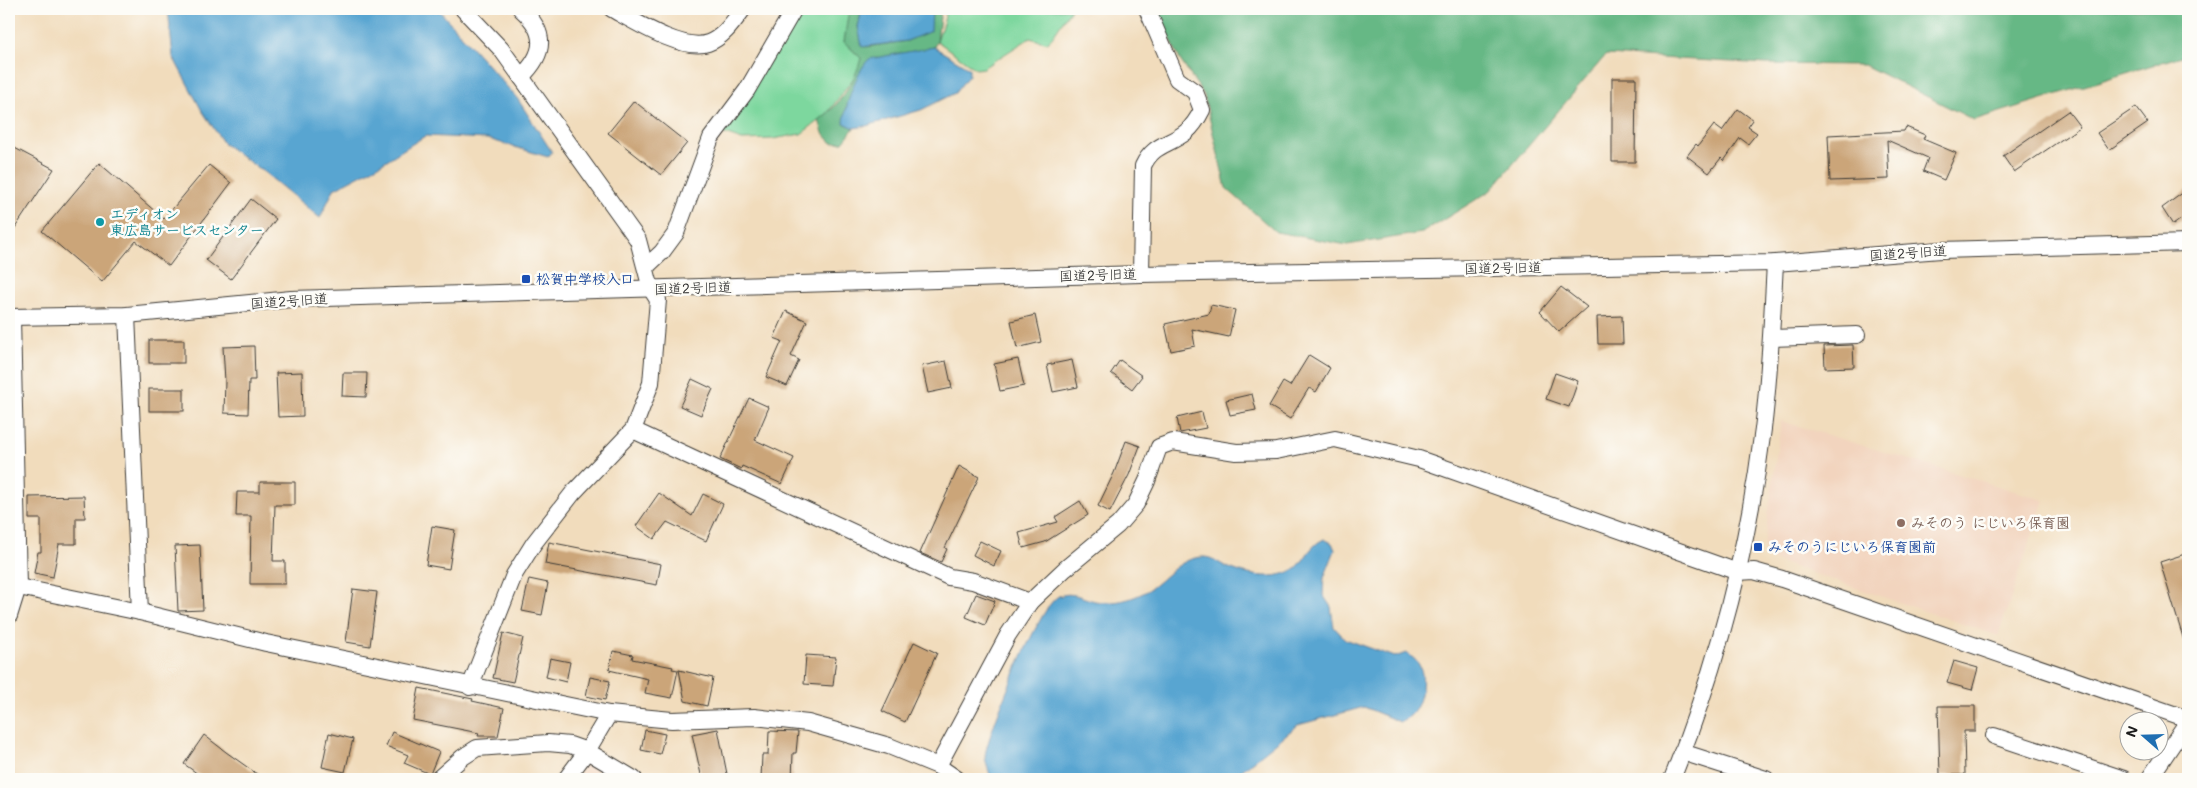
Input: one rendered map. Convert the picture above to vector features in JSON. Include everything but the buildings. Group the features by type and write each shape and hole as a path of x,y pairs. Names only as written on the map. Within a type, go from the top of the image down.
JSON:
{"street":[{"path":"463,9 501,49 638,240 651,289 658,300 651,383 633,430 573,493 534,543 514,575 470,687"},
{"path":"521,9 528,15 540,33 540,51 532,66 521,77"},
{"path":"612,9 646,28 682,44 708,44 726,32 743,9"},
{"path":"646,267 662,252 676,233 710,138 747,90 794,9"},
{"path":"1141,274 1143,166 1149,154 1186,133 1195,123 1202,110 1195,92 1177,79 1147,9"},
{"name":"国道2号旧道","path":"10,317 127,315 291,299 1141,274 1775,263 1941,250 2188,243"},
{"path":"1672,779 1705,690 1738,572 1753,497 1763,430 1775,263"},
{"path":"127,315 140,612"},
{"path":"9,616 13,586 10,317"},
{"path":"1771,338 1857,335"},
{"path":"633,430 948,577 973,581 1030,602"},
{"path":"938,766 1008,635 1030,602 1065,569 1118,525 1136,504 1147,481 1159,447 1173,442 1236,452 1276,451 1335,438 1419,459 1738,572 1754,571 1782,579 2188,720 2149,779"},
{"path":"13,586 140,612 266,643 470,687 609,714 672,720 754,717 808,723 889,746 938,766 957,779"},
{"path":"566,779 587,751 609,714"},
{"path":"1994,736 2124,779"},
{"path":"438,779 463,757 477,748 548,743 587,751 634,779"},
{"path":"1682,752 1766,779"}],"shaded area":[{"name":"みそのう にじいろ保育園","path":"1781,421 2044,500 1998,636 1765,557 1764,545"},
{"path":"586,764 611,779 575,779"}],"green space":[{"path":"801,9 850,9 844,42 861,58 858,72 826,115 801,134 773,139 742,140 722,133"},
{"path":"849,9 862,9 858,27 866,47 907,41 930,31 932,9 941,9 937,41 934,47 926,50 844,123 854,128 843,142 832,143 823,133 819,120 833,108 851,84 861,58 844,42"},
{"path":"944,9 1071,9 1048,43 1030,38 983,68 976,69 937,41 945,17"},
{"path":"1157,9 2188,9 2188,54 1974,120 1864,65 1767,64 1606,55 1490,191 1422,233 1347,245 1276,232 1226,188 1204,95 1180,60"}],"water":[{"path":"168,9 438,9 517,98 552,152 548,157 488,139 425,136 379,165 334,189 320,218 265,173 224,144 201,109 173,57"},
{"path":"862,9 932,9 931,31 907,41 862,47 858,27"},
{"path":"934,47 969,68 969,75 955,93 921,110 866,126 854,128 844,123 846,107 852,89 869,59"},
{"path":"1324,539 1332,543 1335,550 1324,578 1323,595 1331,607 1334,627 1345,639 1395,657 1406,653 1419,665 1423,679 1420,700 1410,716 1400,722 1364,707 1298,725 1231,779 991,778 985,756 995,722 1028,643 1050,604 1059,596 1073,595 1106,602 1129,599 1147,591 1185,562 1203,557 1210,558 1242,572 1258,576 1274,576 1294,569 1318,542"}],"place":[{"name":"エディオン 東広島サービスセンター","path":"100,222"},
{"name":"松賀中学校入口","path":"526,279"},
{"name":"みそのう にじいろ保育園","path":"1901,523"},
{"name":"みそのうにじいろ保育園前","path":"1758,547"}]}
